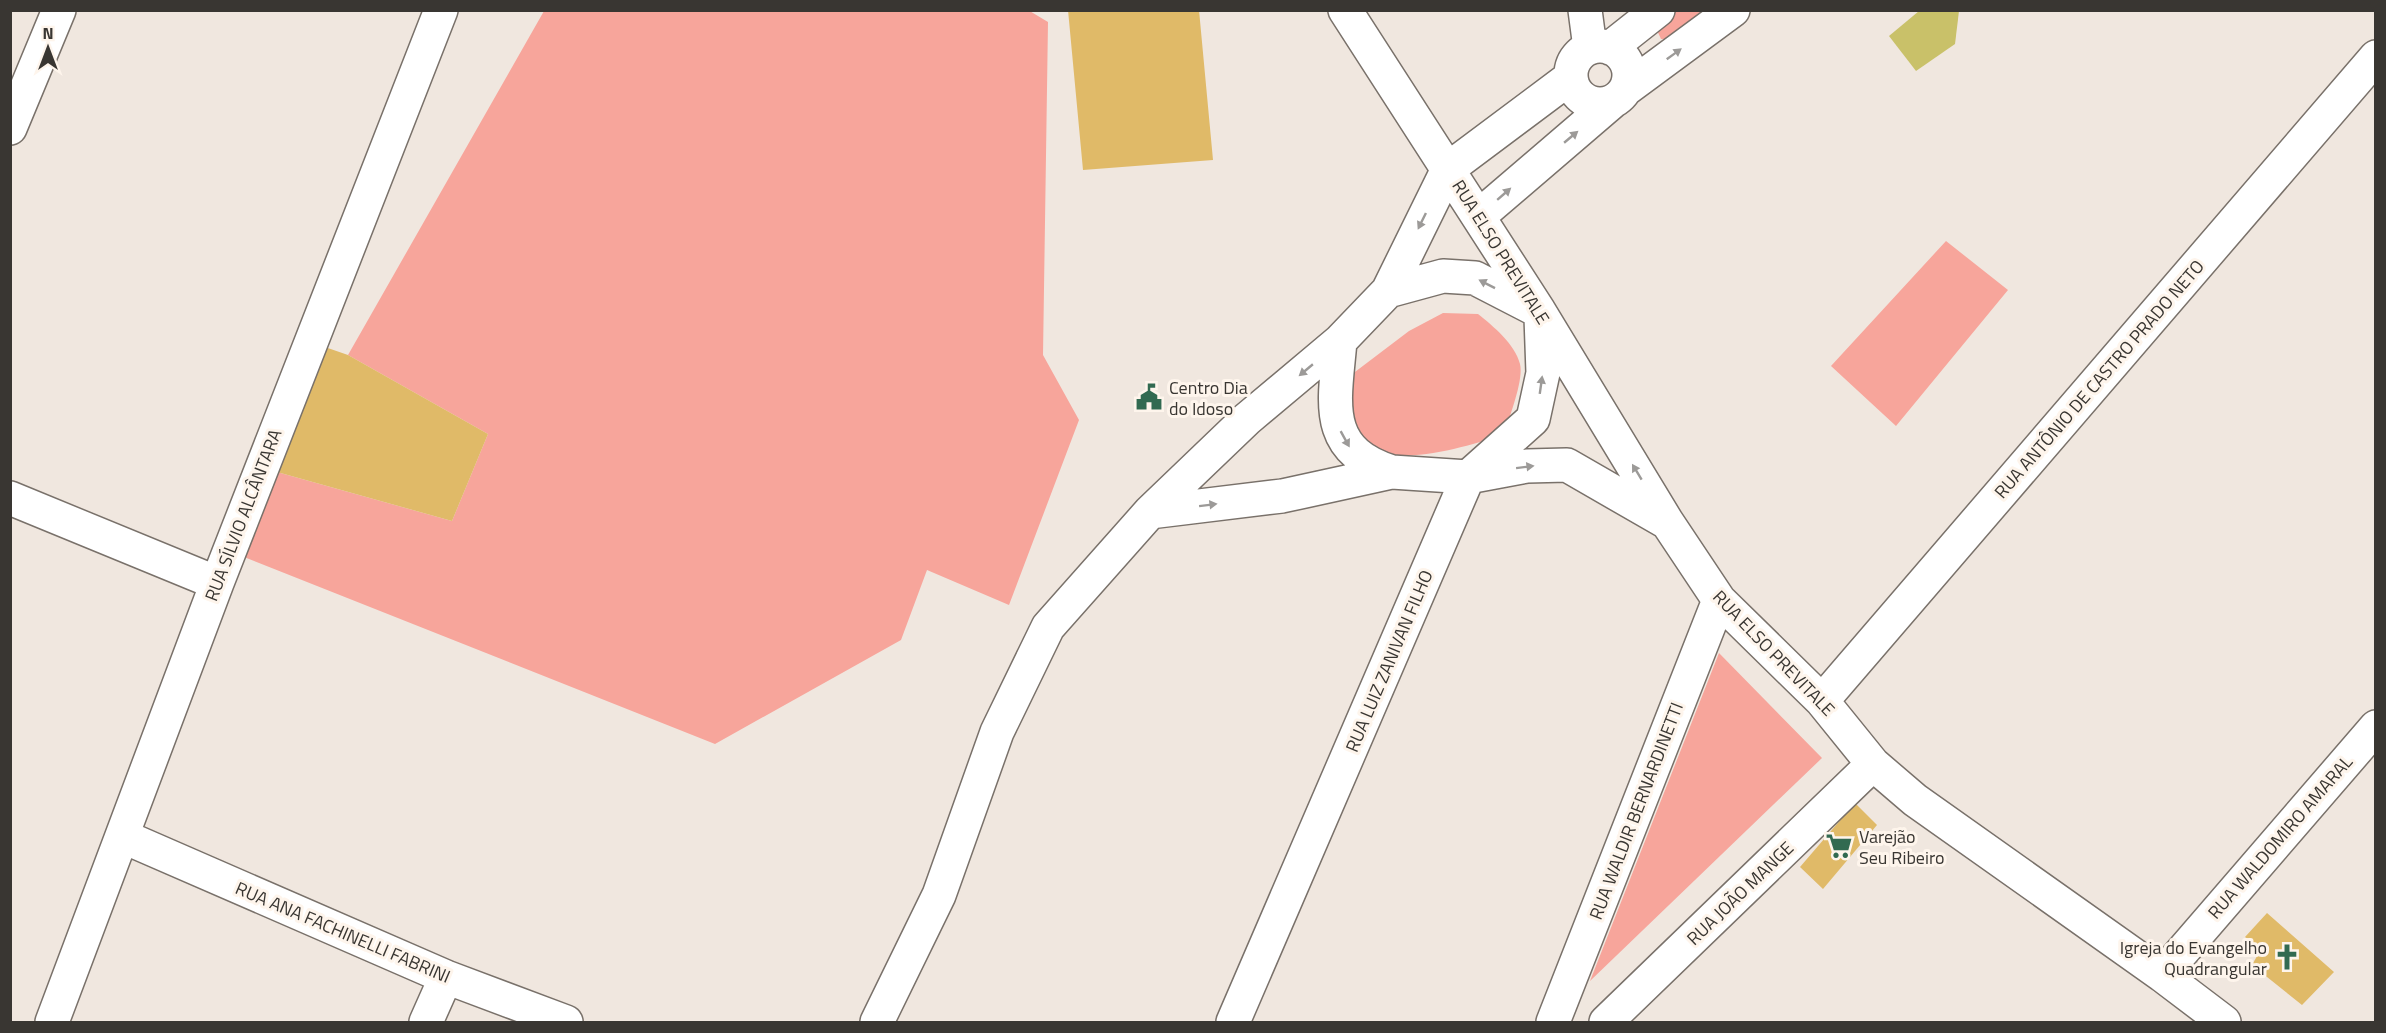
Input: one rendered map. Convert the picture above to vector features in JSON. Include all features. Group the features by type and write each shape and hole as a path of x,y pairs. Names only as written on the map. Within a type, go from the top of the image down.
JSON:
{"street":[{"path":"10,128 59,10"},
{"name":"RUA SÍLVIO ALCÂNTARA","path":"52,1023 217,583 441,10"},
{"name":"RUA ELSO PREVITALE","path":"1345,10 1479,216 1667,522 1719,600 1822,701 1873,764 1915,800 2162,975 2224,1023"},
{"path":"1585,10 1600,48 1625,60 1629,79 1619,95 1593,104 1584,100 1573,86 1572,77 1576,59 1600,48 1658,10"},
{"path":"1479,216 1619,95 1733,10"},
{"name":"RUA ANTÔNIO DE CASTRO PRADO NETO","path":"1822,701 2376,57"},
{"path":"1448,168 1572,77"},
{"name":"RUA ELSO PREVITALE","path":"1388,291 1448,168"},
{"path":"877,1023 939,895 997,732 1048,627 1150,512 1247,419 1340,341 1388,291 1443,276 1475,278 1540,313"},
{"name":"RUA LUIZ ZANIVAN FILHO","path":"1233,1023 1468,477 1533,418 1543,373 1540,313"},
{"path":"1340,341 1335,403 1338,426 1353,453 1370,465 1392,472 1468,477 1527,466 1567,465 1667,522"},
{"path":"1150,512 1282,496 1392,472"},
{"path":"10,498 217,583"},
{"name":"RUA WALDIR BERNARDINETTI","path":"1553,1023 1719,600"},
{"name":"RUA WALDOMIRO AMARAL","path":"2162,975 2376,727"},
{"name":"RUA JOÃO MANGE","path":"1606,1023 1873,764"},
{"name":"RUA ANA FACHINELLI FABRINI","path":"122,836 446,977 566,1023"},
{"path":"426,1023 446,977"}],"shaded area":[{"path":"1028,10 1048,22 1043,355 1079,420 1009,605 927,570 901,640 715,744 244,557 277,472 452,521 488,434 348,355 544,11"},
{"path":"1676,11 1712,11 1671,39 1661,39 1655,26"},
{"path":"1919,11 1959,11 1955,44 1916,71 1889,36"},
{"path":"1946,241 2008,290 1896,426 1831,366"},
{"path":"1443,313 1478,314 1503,336 1513,349 1521,371 1504,434 1446,451 1423,454 1401,455 1381,452 1365,444 1353,423 1347,378 1409,331"},
{"path":"1719,653 1822,758 1590,981"}],"building":[{"path":"1068,10 1199,10 1213,160 1083,170"},
{"path":"322,346 348,355 488,434 452,521 277,472"},
{"name":"Varejão Seu Ribeiro","path":"1855,803 1877,825 1823,889 1800,867"},
{"name":"Igreja do Evangelho Quadrangular","path":"2267,913 2334,972 2302,1005 2252,965 2261,949 2245,937"}],"place":[{"name":"Centro Dia do Idoso","path":"1149,397"},
{"name":"Varejão Seu Ribeiro","path":"1839,846"},
{"name":"Igreja do Evangelho Quadrangular","path":"2287,957"}]}
